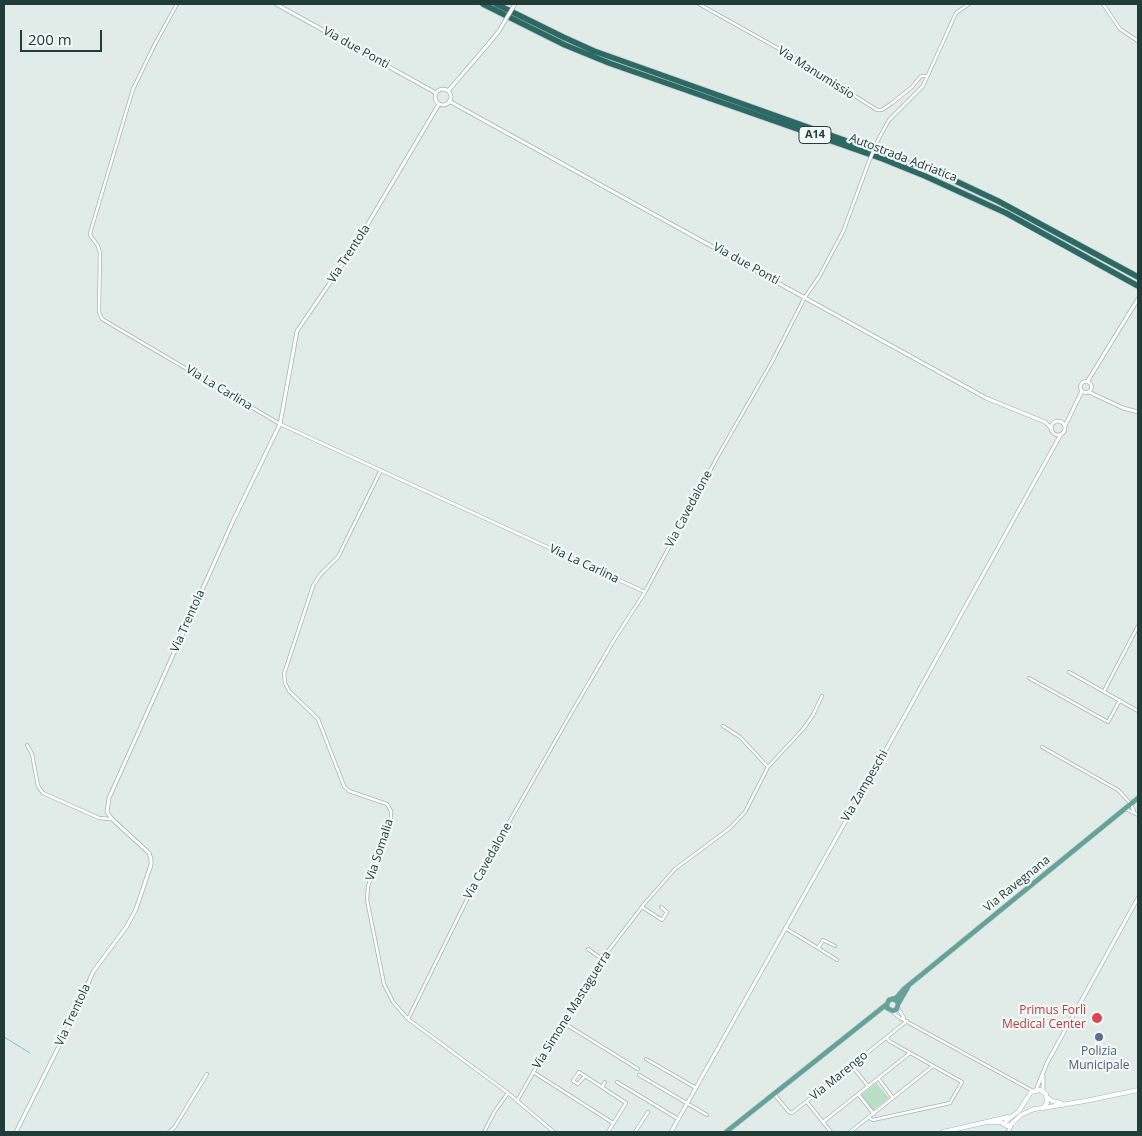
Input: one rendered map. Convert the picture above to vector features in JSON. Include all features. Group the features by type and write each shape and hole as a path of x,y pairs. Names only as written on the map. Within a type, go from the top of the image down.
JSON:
{"highway":[{"name":"Autostrada Adriatica","path":"483,4 565,45 610,63 925,176 1006,214 1138,286"},
{"name":"Autostrada Adriatica","path":"496,4 594,51 945,176 998,201 1138,277"}],"main road":[{"name":"Via Ravegnana","path":"892,999 1138,798"},
{"name":"Via Ravegnana","path":"898,1006 909,986"},
{"path":"726,1132 878,1010 887,1004 892,999 897,1001 898,1006 895,1010 878,1010"},
{"path":"887,1004 890,1010"},
{"path":"1006,1125 1006,1121 1019,1111 1035,1090 1043,1092 1052,1101 1071,1103"},
{"path":"990,1122 999,1122 1006,1125 1012,1124 1021,1115 1034,1109 1138,1090"},
{"path":"1028,1097 1029,1106 1034,1109"},
{"path":"1043,1108 1047,1103 1047,1097"},
{"path":"943,1132 1010,1117"}],"street":[{"name":"Via La Carlina","path":"177,4 133,90 90,230 91,237 98,246 100,253 99,312 102,319 280,424 645,592"},
{"name":"Via due Ponti","path":"276,4 436,93"},
{"path":"448,91 486,48 515,4"},
{"name":"Via Manumissio","path":"699,4 797,59 876,110 882,110 912,88 921,76 928,76"},
{"name":"Via Cavedalone","path":"408,1019 480,873 574,708 645,592 718,456 772,362 805,297 819,277 843,232 868,164 889,120 923,86 956,13 969,4"},
{"path":"1104,4 1120,29 1138,41"},
{"path":"442,89 448,91 449,101 439,104 435,98 436,93 442,89"},
{"name":"Via due Ponti","path":"449,101 986,398 1045,422 1055,422"},
{"name":"Via Trentola","path":"16,1132 74,1016 93,972 127,926 136,909 151,865 151,859 149,853 112,819 107,812 109,798 232,521 280,424 300,325 354,249 439,104"},
{"path":"1138,299 1092,375 1087,382 1081,385 1086,392 1122,408 1138,412"},
{"path":"1067,420 1055,422 1052,425 1052,429 1059,434 1064,431 1067,420 1078,398 1092,386 1092,375"},
{"path":"1087,382 1098,396"},
{"name":"Via due Ponti","path":"1045,422 1052,429"},
{"path":"1062,422 1065,427"},
{"name":"Via Zampeschi","path":"670,1132 902,721 1058,439 1059,434"},
{"name":"Via Somalia","path":"382,470 338,557 320,575 313,586 284,674 285,683 289,691 318,719 344,786 349,791 382,802 390,807 392,818 368,886 367,900 384,984 394,1002 408,1019 508,1093 554,1132"},
{"path":"1104,691 1138,626"},
{"path":"1069,672 1138,711"},
{"path":"1029,678 1108,722 1120,700"},
{"name":"Via Simone Mastaguerra","path":"517,1100 562,1022 602,959 642,907 675,870 730,828 745,812 768,766 804,728 822,696"},
{"path":"723,726 740,737 768,766"},
{"path":"27,745 32,754 38,786 43,793 98,818 112,819"},
{"path":"1042,748 1118,790 1131,804 1134,812"},
{"path":"1125,809 1138,815"},
{"path":"890,1010 1024,1086 1035,1090 1043,1071 1138,898"},
{"path":"642,907 662,920 667,912 661,907"},
{"path":"785,928 837,960"},
{"path":"818,948 823,940 834,946"},
{"path":"588,949 602,959"},
{"path":"898,1006 906,1020"},
{"name":"Via Marengo","path":"774,1094 790,1113 807,1102 887,1038 906,1020"},
{"path":"562,1022 638,1069"},
{"path":"869,1118 873,1120 950,1103 962,1082 889,1041 887,1038"},
{"path":"823,1122 910,1053"},
{"path":"646,1059 696,1088"},
{"path":"850,1132 933,1065"},
{"path":"852,1066 868,1086"},
{"path":"1043,1071 1043,1092"},
{"path":"533,1072 613,1123"},
{"path":"584,1076 578,1084 573,1081 579,1072 626,1103 608,1132"},
{"path":"169,1132 174,1128 207,1074"},
{"path":"638,1075 707,1115"},
{"path":"878,1078 893,1098"},
{"path":"602,1087 605,1082"},
{"path":"617,1082 678,1119"},
{"path":"1024,1086 1028,1091 1028,1097"},
{"path":"484,1132 495,1111 508,1093"},
{"path":"858,1094 874,1114"},
{"path":"807,1102 831,1132"},
{"path":"635,1132 648,1112"},
{"path":"1007,1132 1012,1124"},
{"path":"1006,1125 1007,1132"}],"green space":[{"path":"876,1083 889,1098 872,1111 861,1095"}],"waterway":[{"path":"4,1037 30,1053"}],"place":[{"name":"Primus Forlì Medical Center","path":"1097,1018"},
{"name":"Polizia Municipale","path":"1099,1037"}]}
